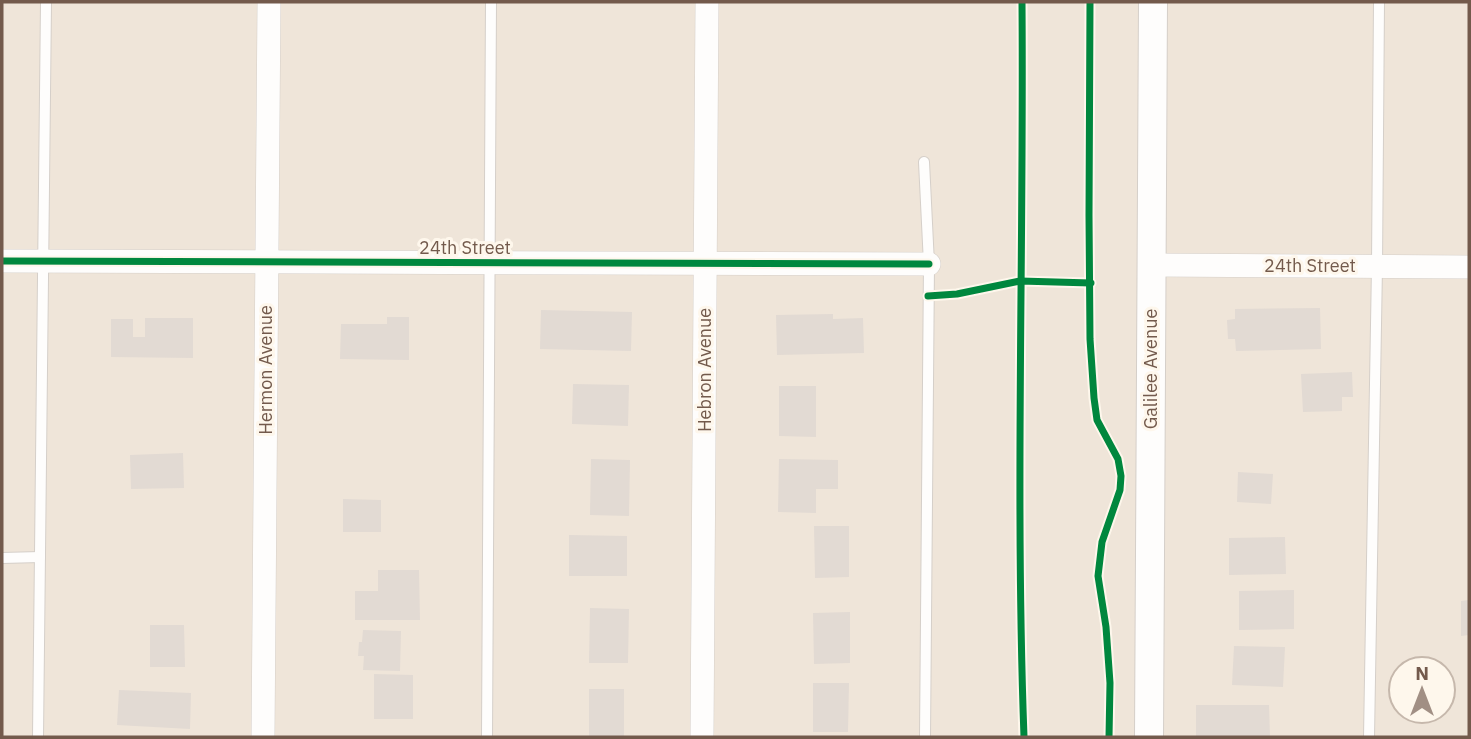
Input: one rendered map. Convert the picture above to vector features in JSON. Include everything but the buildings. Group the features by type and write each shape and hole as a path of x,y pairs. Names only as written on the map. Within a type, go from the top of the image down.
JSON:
{"street":[{"name":"Hermon Avenue","path":"263,737 269,2"},
{"name":"Hebron Avenue","path":"702,737 707,2"},
{"name":"Galilee Avenue","path":"1149,737 1153,2"},
{"name":"24th Street","path":"2,261 929,264"},
{"name":"24th Street","path":"1152,265 1469,267"}],"lane":[{"path":"38,737 46,2"},
{"path":"487,737 491,2"},
{"path":"1369,737 1379,2"},
{"path":"924,162 929,264 925,737"},
{"path":"2,558 40,557"}],"shaded area":[{"path":"2,2 1469,2 1469,737 2,737"}],"cycle path":[{"path":"1022,2 1020,553 1024,737"},
{"path":"1090,2 1090,339 1097,420 1118,459 1121,476 1120,490 1102,542 1098,576 1106,627 1110,683 1109,737"},
{"path":"2,261 929,264"},
{"path":"928,296 957,294 1020,281 1091,283"}]}
